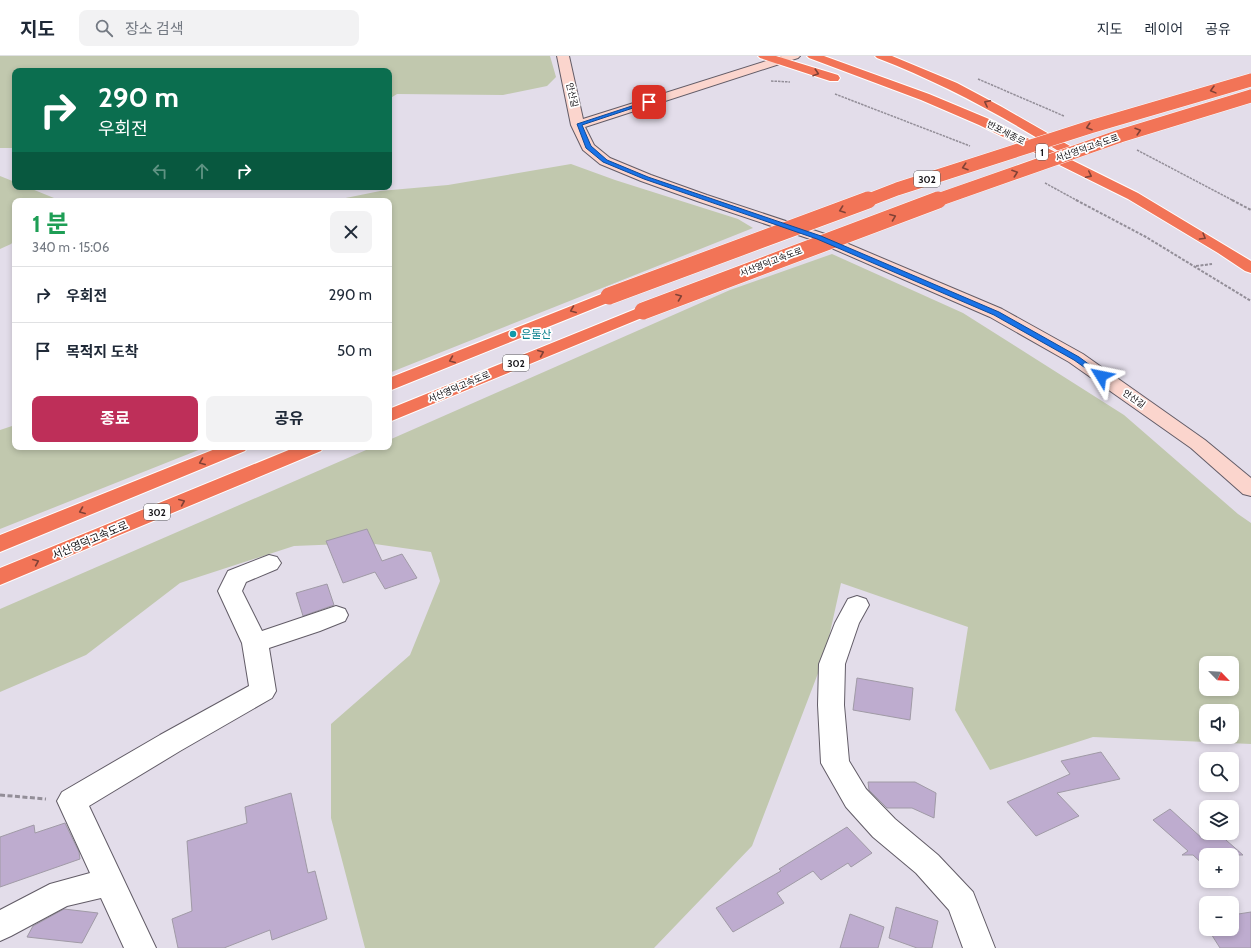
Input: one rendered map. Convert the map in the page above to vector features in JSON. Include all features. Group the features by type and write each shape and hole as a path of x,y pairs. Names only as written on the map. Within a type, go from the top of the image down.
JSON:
{"highway":[{"path":"764,56 846,82"},
{"path":"881,56 955,87 1017,119 1069,151"},
{"name":"반포세종로","path":"824,57 939,94 1003,121 1069,151 1154,194 1199,220"},
{"name":"반포세종로","path":"824,57 977,119 1133,196 1224,250 1251,268"},
{"name":"서산영덕고속도로","path":"392,384 609,296 896,190 1090,126 1251,80"},
{"path":"868,89 950,115 1049,155"},
{"name":"서산영덕고속도로","path":"392,415 643,311 938,200 1120,136 1251,96"},
{"path":"0,544 231,450"},
{"name":"서산영덕고속도로","path":"0,577 307,450"}],"street":[{"name":"안산길","path":"563,56 578,125 588,147 605,161 695,196 819,237 996,313 1076,358 1198,444 1251,489"},
{"path":"578,125 794,56"},
{"path":"140,948 72,801 263,690 255,642 230,591 236,577 270,563"},
{"path":"857,604 832,664 831,705 835,763 856,798 884,828 927,864 962,902 979,948"},
{"path":"255,642 311,625 336,615"},
{"path":"0,926 60,894 110,882"}],"path":[{"path":"0,795 72,801"}],"green space":[{"path":"0,56 550,56 556,77 547,86 503,95 397,94 392,97 392,68 12,68 12,148 0,148"},
{"path":"571,164 615,180 738,219 753,228 392,372 392,198 346,198 380,191 448,185"},
{"path":"0,176 12,181 12,190 34,190 54,198 12,198 12,243 0,249"},
{"path":"832,254 963,313 1124,415 1238,514 1251,523 1251,744 1239,743 1239,704 1199,704 1199,742 1093,737 990,770 955,710 968,627 841,583 825,655 752,846 654,948 365,948 331,818 331,724 410,655 440,581 431,552 368,543 294,546 180,583 86,655 0,692 0,609 366,450 392,450 392,439 730,290"},
{"path":"12,426 12,450 198,450 0,529 0,430"}],"building":[{"path":"367,529 382,561 402,554 417,578 385,589 375,572 343,583 326,541"},
{"path":"327,584 334,605 303,616 296,593"},
{"path":"857,678 913,688 910,720 853,710"},
{"path":"1101,752 1120,779 1057,793 1079,816 1036,836 1007,802 1070,774 1061,761"},
{"path":"868,782 915,782 936,793 934,818 912,808 887,808 869,790"},
{"path":"291,793 308,873 315,871 327,919 272,940 270,930 224,948 178,948 172,919 192,911 187,841 247,823 245,807"},
{"path":"1170,809 1199,835 1199,840 1226,840 1235,848 1199,848 1199,861 1193,855 1182,855 1188,851 1153,820"},
{"path":"65,823 79,852 80,859 0,887 0,837 34,825 35,833"},
{"path":"847,827 872,853 851,867 848,863 821,880 813,871 777,893 784,903 733,932 716,908 781,871 779,869"},
{"path":"896,907 938,921 932,948 917,948 889,938"},
{"path":"64,909 98,913 82,943 27,937 33,926"},
{"path":"1251,912 1251,948 1220,948 1212,936 1239,936 1239,914"},
{"path":"850,914 884,927 878,948 840,948"}],"place":[{"name":"은둘산","path":"513,334"}],"route":[{"path":"649,102 578,125 588,147 605,161 646,178 819,237 996,313 1076,358 1101,376"}]}
